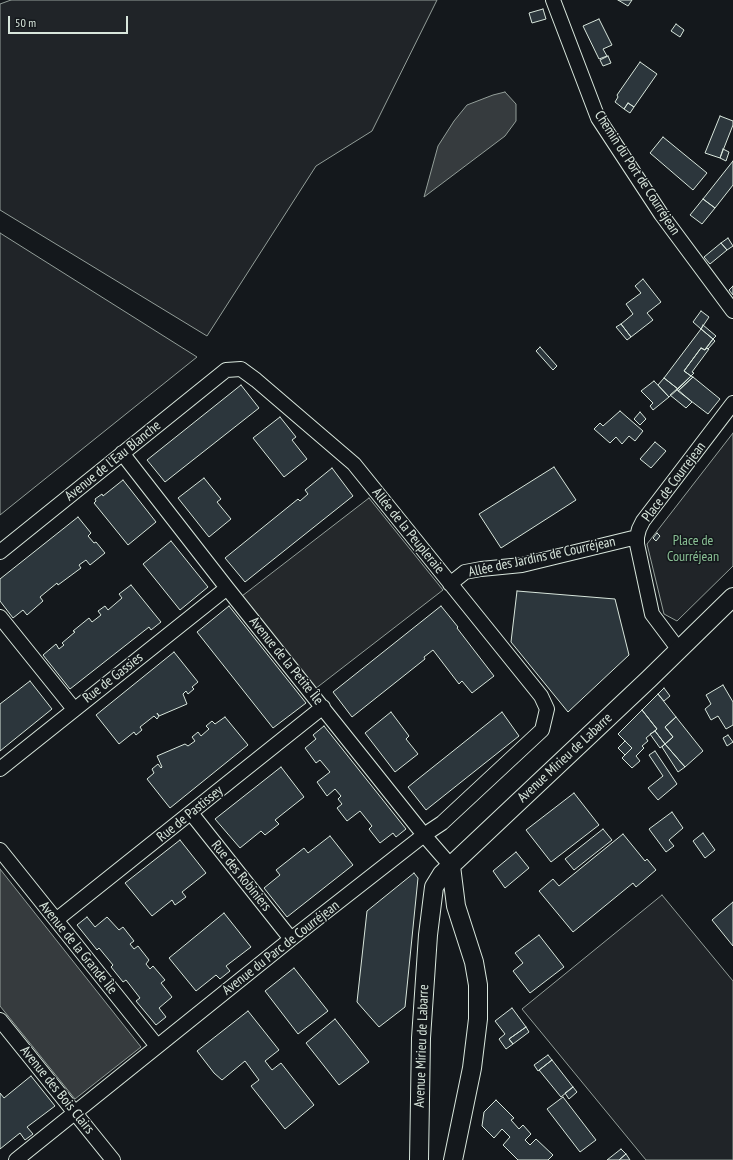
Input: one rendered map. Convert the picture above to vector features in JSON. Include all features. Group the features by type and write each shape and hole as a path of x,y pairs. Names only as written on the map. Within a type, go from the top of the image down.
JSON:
{"street":[{"name":"Chemin du Port de Courréjean","path":"553,0 598,118 661,214 733,311"},
{"name":"Allée de la Peupleraie","path":"226,370 241,369 251,376 354,464 541,696 547,709 542,730"},
{"name":"Avenue de l'Eau Blanche","path":"0,552 226,370"},
{"name":"Place de Courrejean","path":"679,650 652,614 637,544 637,537 643,521 733,403"},
{"name":"Avenue de la Petite Île","path":"122,453 227,588 424,835 451,866"},
{"name":"Allée des Jardins de Courréjean","path":"450,584 465,572 522,565 637,537"},
{"name":"Rue de Gassies","path":"0,769 227,588"},
{"path":"679,650 733,597"},
{"path":"0,617 74,709"},
{"name":"Avenue Mirieu de Labarre","path":"418,1160 421,1038 434,887 442,874 679,650"},
{"name":"Rue de Pastissey","path":"56,920 323,708"},
{"name":"Avenue du Parc de Courréjean","path":"16,1160 291,939 424,835 442,823 542,730"},
{"name":"Rue des Robiniers","path":"191,813 291,939"},
{"name":"Avenue de la Grande Île","path":"0,850 157,1046"},
{"path":"451,866 456,906 474,962 478,985 478,1019 472,1068 453,1160"},
{"path":"432,898 454,895"},
{"name":"Avenue des Bois Clairs","path":"0,1020 113,1160"}],"green space":[{"path":"11,0 437,0 372,131 316,166 207,336 0,210 0,4"},
{"path":"0,233 197,357 0,515"},
{"name":"Place de Courréjean","path":"733,433 733,566 677,621 664,614 647,544"},
{"path":"662,895 733,981 733,1160 646,1160 522,1009"}],"shaded area":[{"path":"505,92 516,104 516,121 505,136 424,197 438,146 454,121 467,105"},
{"path":"369,498 443,590 315,689 242,596"},
{"path":"0,869 141,1047 75,1099 0,1006"}],"building":[{"path":"618,0 632,0 628,6"},
{"path":"543,9 546,19 532,23 529,13"},
{"path":"599,19 612,45 603,49 607,56 599,59 583,26"},
{"path":"676,24 684,30 680,37 671,31"},
{"path":"608,56 611,63 603,66 600,60"},
{"path":"640,62 657,74 634,107 628,103 624,109 615,102 618,97 617,95"},
{"path":"628,103 634,107 630,113 624,109"},
{"path":"720,116 733,121 733,125 720,158 705,153"},
{"path":"663,137 707,173 693,190 650,153"},
{"path":"723,149 729,152 726,161 720,158"},
{"path":"733,161 733,185 715,208 703,199"},
{"path":"703,199 715,208 702,224 690,215"},
{"path":"728,238 733,246 727,250 721,243"},
{"path":"721,243 727,250 710,264 704,257"},
{"path":"643,279 661,302 647,313 653,320 631,337 621,324 633,314 626,304 641,293 635,286"},
{"path":"733,286 733,295 729,290"},
{"path":"701,311 709,317 701,329 693,322"},
{"path":"621,324 631,337 627,340 616,327"},
{"path":"703,325 716,336 713,339 701,329"},
{"path":"701,329 713,339 705,350 701,348 684,371 691,376 678,389 664,378"},
{"path":"713,339 715,341 708,349 706,348"},
{"path":"540,347 557,366 553,370 536,351"},
{"path":"701,348 705,350 706,348 709,349 692,372 694,373 691,376 684,371"},
{"path":"691,376 693,377 678,391 677,389"},
{"path":"693,377 720,399 708,414 678,391"},
{"path":"664,378 678,389 669,397 658,385"},
{"path":"654,381 669,397 653,410 650,406 653,403 641,391"},
{"path":"241,385 259,408 165,482 147,460"},
{"path":"677,389 692,402 686,408 670,395"},
{"path":"620,411 643,431 635,441 629,436 622,444 616,437 610,443 594,429 600,423 603,426"},
{"path":"640,412 646,419 640,425 634,419"},
{"path":"280,417 296,437 292,440 307,459 284,477 253,438"},
{"path":"655,442 666,451 651,468 640,459"},
{"path":"554,467 576,500 501,548 479,514"},
{"path":"332,468 353,496 245,582 225,558 298,499 300,501 308,494 305,490"},
{"path":"204,478 221,499 217,502 231,519 209,537 178,498"},
{"path":"123,480 156,522 128,545 94,503 96,501 95,499 102,494 103,496"},
{"path":"78,517 91,533 88,536 94,543 96,542 105,553 90,565 86,560 79,565 81,568 58,585 57,583 40,597 43,601 27,615 23,610 13,618 0,601 0,579"},
{"path":"657,533 660,536 656,541 653,538"},
{"path":"171,541 208,587 180,610 143,564"},
{"path":"131,585 161,622 151,630 149,627 70,689 43,655 56,644 59,649 64,645 62,643 75,632 73,631 89,618 92,622 101,615 98,611 105,606 108,610 122,598 119,594"},
{"path":"517,591 615,599 629,655 568,712 511,642"},
{"path":"229,606 306,703 273,728 197,632"},
{"path":"441,606 494,676 472,693 462,681 459,684 433,650 424,657 425,659 352,717 333,692"},
{"path":"174,652 198,682 192,687 194,689 188,694 186,691 183,694 187,704 159,716 157,719 154,716 140,727 142,730 136,735 134,732 119,744 96,715"},
{"path":"30,681 52,709 0,751 0,704"},
{"path":"723,685 733,702 733,725 726,729 718,716 711,720 705,709 711,704 706,695"},
{"path":"664,688 670,696 664,701 658,694"},
{"path":"658,694 676,717 665,727 673,737 665,744 655,731 657,729 642,710"},
{"path":"642,710 657,729 646,738 648,741 642,746 644,748 636,756 640,761 632,768 622,758 632,748 618,734"},
{"path":"391,712 409,736 406,739 418,754 395,772 365,733"},
{"path":"502,712 519,736 426,810 408,787"},
{"path":"225,717 248,745 170,808 147,779 154,773 152,769 158,764 161,768 162,767 157,756 185,744 188,746 195,741 192,737 198,732 201,736 209,729 206,726 212,721 215,724"},
{"path":"676,717 703,751 685,767 665,744 673,737 665,727"},
{"path":"324,726 406,829 396,837 393,833 380,843 369,829 372,826 360,811 347,821 337,808 342,804 338,799 341,796 335,789 327,796 317,782 330,772 320,760 316,763 305,748 316,739 313,735"},
{"path":"655,731 665,744 660,748 650,734"},
{"path":"728,735 733,742 727,746 723,738"},
{"path":"625,741 632,748 625,755 618,748"},
{"path":"665,744 685,767 678,772 662,747"},
{"path":"655,751 677,784 658,800 648,788 663,776 649,755"},
{"path":"281,767 304,797 275,820 279,824 265,835 261,831 240,848 215,819"},
{"path":"574,793 599,825 551,862 526,830"},
{"path":"672,812 683,828 669,840 674,846 666,852 649,829"},
{"path":"603,829 612,840 574,870 565,859"},
{"path":"703,833 715,850 705,858 693,841"},
{"path":"623,834 645,861 647,859 656,870 636,887 633,883 573,932 539,891 553,879 559,886"},
{"path":"330,836 353,865 287,917 264,888 280,875 276,870 304,848 308,853"},
{"path":"180,840 206,873 182,892 186,897 175,905 172,900 152,916 125,883"},
{"path":"516,852 529,868 505,888 493,871"},
{"path":"414,873 418,878 405,1007 379,1027 357,1002 367,911"},
{"path":"733,902 733,946 712,920"},
{"path":"224,913 251,947 226,966 230,971 220,979 216,975 196,991 169,958"},
{"path":"87,917 95,927 107,917 119,930 123,927 134,941 130,944 134,949 138,946 149,960 146,964 150,969 153,966 165,980 161,983 172,997 159,1008 166,1017 156,1025 136,1001 140,998 126,980 123,982 111,967 113,965 99,948 97,950 77,925"},
{"path":"539,935 564,967 530,993 513,971 523,963 515,953"},
{"path":"294,968 328,1011 298,1034 265,991"},
{"path":"512,1008 526,1027 509,1039 513,1044 506,1049 499,1039 505,1034 495,1021"},
{"path":"248,1011 279,1050 265,1061 272,1070 281,1063 314,1105 285,1129 251,1086 259,1080 245,1061 222,1080 214,1073 197,1051"},
{"path":"335,1019 369,1062 339,1085 306,1043"},
{"path":"526,1027 529,1032 513,1044 509,1039"},
{"path":"548,1055 552,1060 538,1071 534,1065"},
{"path":"552,1060 573,1087 561,1097 539,1070"},
{"path":"31,1076 55,1106 27,1127 33,1134 25,1140 20,1133 0,1149 0,1093 4,1098"},
{"path":"573,1087 577,1092 569,1099 565,1093"},
{"path":"563,1097 596,1140 580,1152 547,1109"},
{"path":"496,1100 514,1118 511,1120 519,1129 523,1125 531,1134 525,1140 530,1145 536,1139 553,1155 548,1160 518,1160 503,1145 510,1137 502,1129 494,1138 482,1126 484,1112"},
{"path":"621,1149 626,1154 619,1160 607,1160"},
{"path":"626,1154 630,1160 619,1160"}]}
